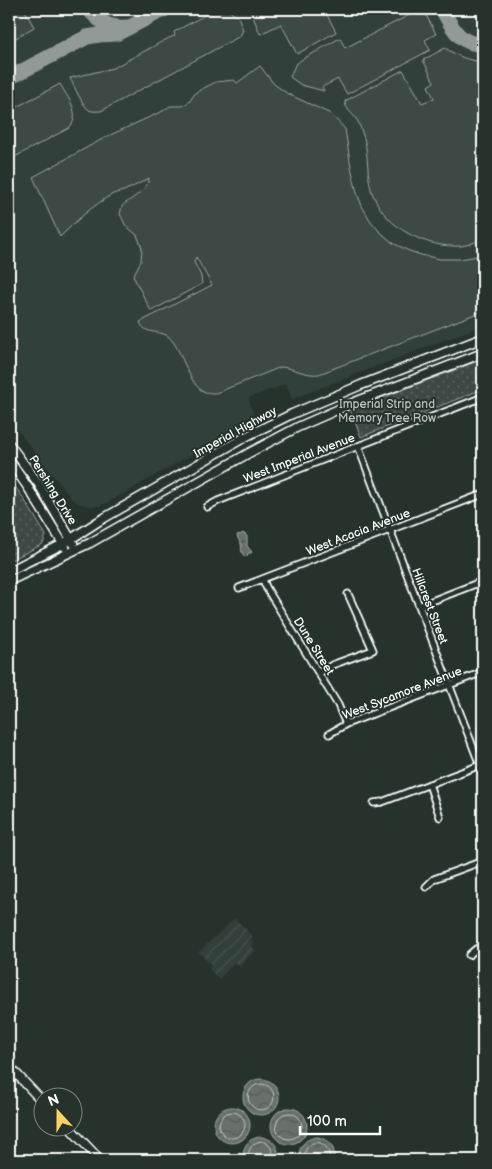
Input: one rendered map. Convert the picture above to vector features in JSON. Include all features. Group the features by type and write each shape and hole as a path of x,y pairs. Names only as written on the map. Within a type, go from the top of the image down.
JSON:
{"main road":[{"name":"Imperial Highway","path":"9,571 63,544 247,436 299,411 483,338"},
{"name":"Imperial Highway","path":"9,581 103,536 278,436 346,406 483,353"},
{"path":"346,406 344,398 346,395 370,386 372,381"},
{"name":"Pershing Drive","path":"9,444 38,484 71,539 73,551"},
{"name":"Pershing Drive","path":"9,460 63,544 73,551"},
{"path":"9,1066 32,1090"},
{"path":"77,1136 100,1160"}],"street":[{"name":"West Imperial Avenue","path":"206,507 226,497 483,397"},
{"name":"Hillcrest Street","path":"358,446 449,685 482,764 483,773"},
{"name":"West Acacia Avenue","path":"239,588 483,494"},
{"name":"Dune Street","path":"263,580 338,705 346,724"},
{"path":"419,606 483,581"},
{"path":"319,673 332,665 373,650 348,594"},
{"name":"West Sycamore Avenue","path":"329,734 346,724 483,672"},
{"path":"374,803 382,802 482,764"},
{"path":"428,784 440,817"},
{"path":"426,887 434,879 483,861"},
{"path":"469,954 483,946"}],"shaded area":[{"path":"9,9 483,9 483,325 292,399 286,384 248,398 255,418 109,502 99,506 78,503 71,498 9,419"},
{"path":"235,918 253,937 250,939 254,943 251,946 255,950 240,966 235,962 219,979 209,969 212,966 199,952"}],"green space":[{"path":"9,9 24,9 34,27 9,42"},
{"path":"216,9 228,9 238,16 243,30 240,36 101,111 90,111 86,108 70,78 113,68 175,36 174,32"},
{"path":"250,9 324,9 336,32 297,54 281,24 260,34"},
{"path":"423,9 436,34 425,40 430,50 347,94 338,79 322,87 324,91 301,85 290,77 295,65 301,60 340,38 345,48"},
{"path":"445,48 463,58 483,62 483,239 461,246 434,244 421,240 398,227 379,207 369,181 364,138 358,122 345,104 345,101 403,70 422,103 434,98 428,86 434,82 423,60"},
{"path":"260,66 274,84 288,94 331,114 345,129 357,193 370,220 379,231 393,243 421,255 440,259 460,259 478,256 483,268 483,311 319,374 309,374 281,367 216,393 208,393 196,386 169,337 145,329 140,322 212,285 196,257 194,262 201,276 202,284 151,311 133,276 141,261 142,248 137,235 126,226 120,214 122,206 146,187 149,178 106,198 60,237 33,177 108,136 170,106 182,106 189,102 196,92 216,82 234,80 237,83"},
{"path":"60,84 70,100 74,112 73,123 69,128 9,160 9,111"},
{"name":"Imperial Strip and Memory Tree Row","path":"483,359 483,389 361,437 351,412 355,408"},
{"path":"9,478 46,535 43,544 9,561"}],"water":[{"path":"243,533 247,536 247,546 252,552 248,553 247,556 243,554 237,536"},
{"path":"261,1079 268,1080 274,1084 278,1090 278,1104 274,1110 268,1114 261,1115 254,1114 248,1110 244,1104 243,1097 244,1090 248,1084 254,1080"},
{"path":"232,1107 239,1108 245,1112 249,1118 249,1132 245,1138 239,1142 232,1143 225,1142 219,1138 215,1132 214,1125 215,1118 219,1112 225,1108"},
{"path":"289,1108 296,1109 302,1113 306,1119 306,1133 302,1139 296,1143 289,1144 282,1143 276,1139 272,1133 271,1126 272,1119 276,1113 282,1109"},
{"path":"257,1137 273,1142 277,1148 278,1160 244,1160 243,1155 247,1144"},
{"path":"318,1137 326,1140 331,1145 334,1152 334,1160 300,1160 299,1155 303,1144 309,1139"}],"taxiway":[{"path":"89,9 105,23 115,27 126,27"},
{"path":"9,78 87,37 116,34 165,9"},
{"path":"442,9 457,34 475,44 483,44"}]}
